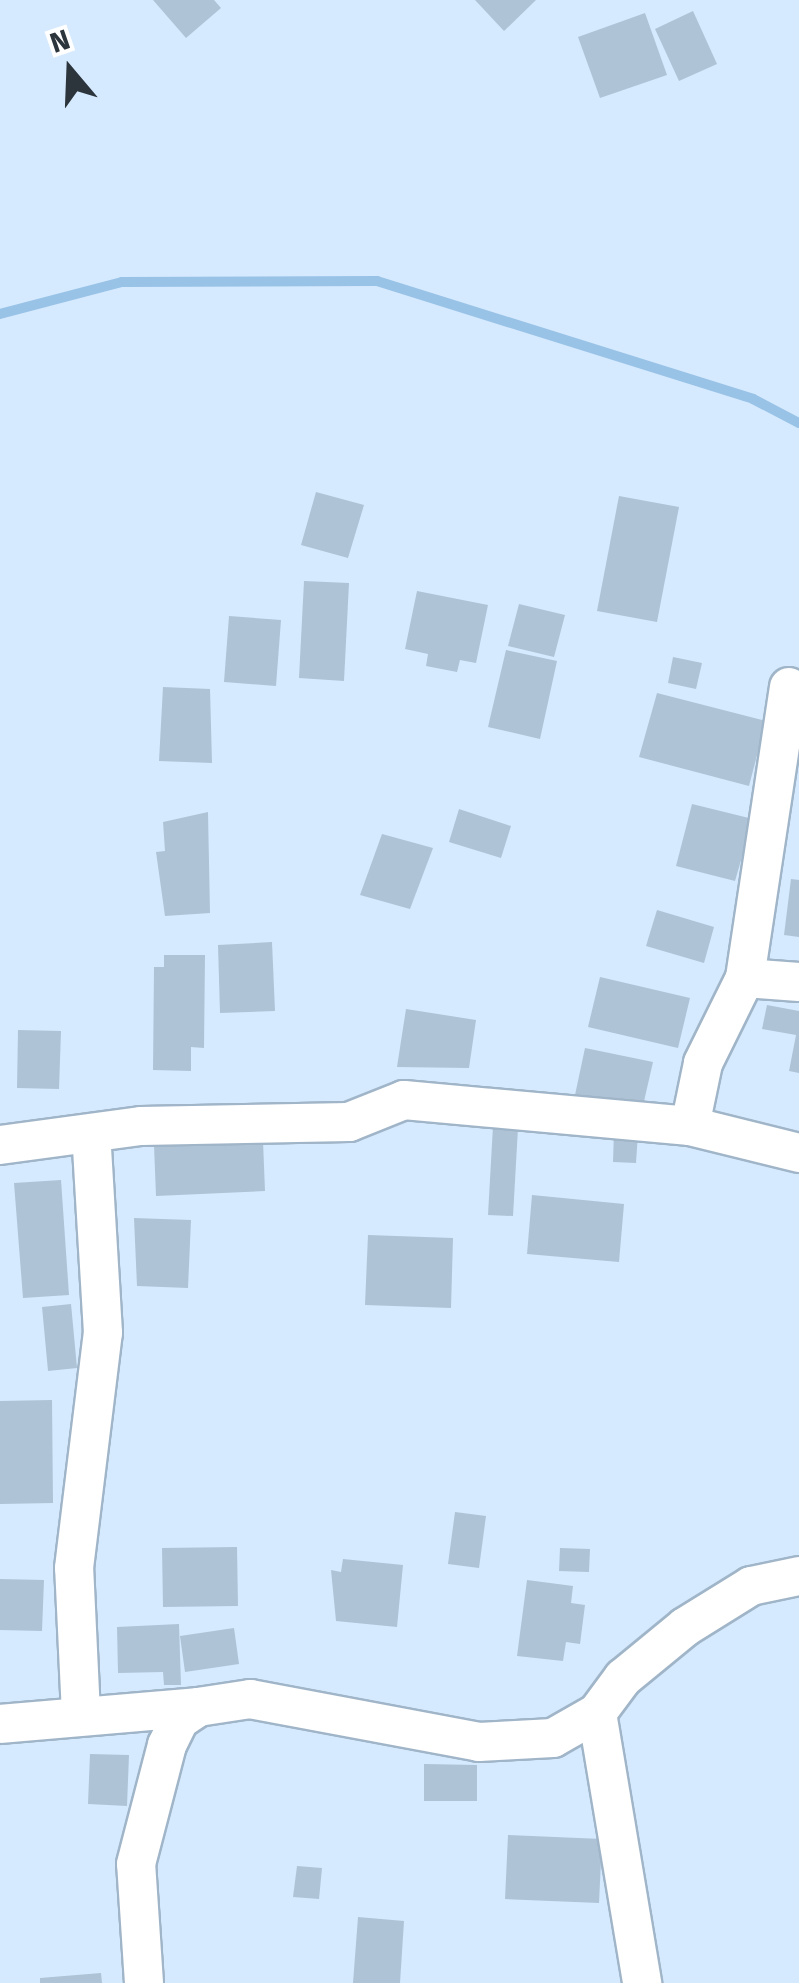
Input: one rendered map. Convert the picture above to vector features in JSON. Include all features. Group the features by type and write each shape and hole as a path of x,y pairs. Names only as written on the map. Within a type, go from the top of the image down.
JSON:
{"street":[{"path":"690,1126 704,1063 745,978 789,687"},
{"path":"745,978 799,982"},
{"path":"0,1145 91,1133 349,1122 404,1100 690,1126 799,1153"},
{"path":"81,1714 74,1568 103,1333 91,1133"},
{"path":"0,1724 250,1700 480,1742 553,1738 597,1713 622,1678 685,1627 751,1586 799,1576"},
{"path":"144,1983 136,1864 168,1745 178,1720 198,1708"},
{"path":"597,1713 642,1983"}],"building":[{"path":"153,0 214,0 221,8 186,38"},
{"path":"475,0 536,0 504,31"},
{"path":"693,11 717,64 679,81 655,29"},
{"path":"645,13 667,75 600,98 578,37"},
{"path":"316,492 364,505 348,558 301,545"},
{"path":"619,496 679,507 657,622 597,611"},
{"path":"304,581 349,583 344,681 299,678"},
{"path":"417,591 488,605 476,663 460,660 457,672 426,666 428,654 405,649"},
{"path":"519,604 565,615 554,657 508,646"},
{"path":"229,616 281,620 276,686 224,682"},
{"path":"506,650 557,661 540,739 488,727"},
{"path":"673,657 702,663 696,689 668,683"},
{"path":"163,687 210,689 212,763 159,761"},
{"path":"657,693 766,721 749,786 639,757"},
{"path":"692,804 753,819 735,881 676,866"},
{"path":"459,809 511,826 501,858 449,842"},
{"path":"208,812 210,913 165,916 156,852 165,851 163,822"},
{"path":"382,834 433,848 410,909 360,895"},
{"path":"791,879 799,880 799,937 784,935"},
{"path":"657,910 714,927 704,963 646,946"},
{"path":"272,942 275,1011 220,1013 218,945"},
{"path":"164,955 205,955 204,1048 191,1047 191,1071 153,1070 154,967 164,967"},
{"path":"600,977 690,998 678,1048 588,1027"},
{"path":"767,1005 799,1011 799,1073 789,1071 796,1035 762,1029"},
{"path":"406,1009 476,1020 469,1068 397,1067"},
{"path":"18,1030 61,1031 59,1089 17,1088"},
{"path":"585,1048 653,1062 642,1110 575,1095"},
{"path":"493,1126 518,1128 513,1216 488,1215"},
{"path":"614,1131 638,1133 636,1163 613,1162"},
{"path":"263,1141 265,1191 156,1196 154,1145"},
{"path":"61,1180 69,1295 23,1298 14,1183"},
{"path":"532,1195 624,1204 619,1262 527,1254"},
{"path":"134,1218 191,1220 188,1288 137,1286"},
{"path":"368,1235 453,1238 451,1308 365,1305"},
{"path":"71,1304 77,1368 48,1371 42,1307"},
{"path":"52,1400 53,1503 0,1504 0,1401"},
{"path":"455,1512 486,1516 479,1568 448,1564"},
{"path":"237,1547 238,1606 163,1607 162,1548"},
{"path":"560,1548 590,1549 589,1572 559,1571"},
{"path":"343,1559 403,1565 397,1627 336,1621 331,1570 341,1572"},
{"path":"0,1579 44,1580 42,1631 0,1630"},
{"path":"527,1580 573,1586 571,1603 585,1605 580,1644 566,1642 563,1661 517,1656"},
{"path":"179,1624 181,1685 164,1685 163,1672 118,1673 117,1627"},
{"path":"234,1628 239,1664 185,1672 180,1636"},
{"path":"90,1754 129,1755 127,1806 88,1804"},
{"path":"424,1764 477,1765 477,1801 424,1801"},
{"path":"508,1835 602,1839 599,1903 505,1899"},
{"path":"297,1866 322,1868 319,1899 293,1897"},
{"path":"358,1917 404,1921 400,1983 353,1983"},
{"path":"101,1973 102,1983 40,1983 40,1978"}],"waterway":[{"path":"0,314 122,282 377,281 753,399 799,423"}]}
